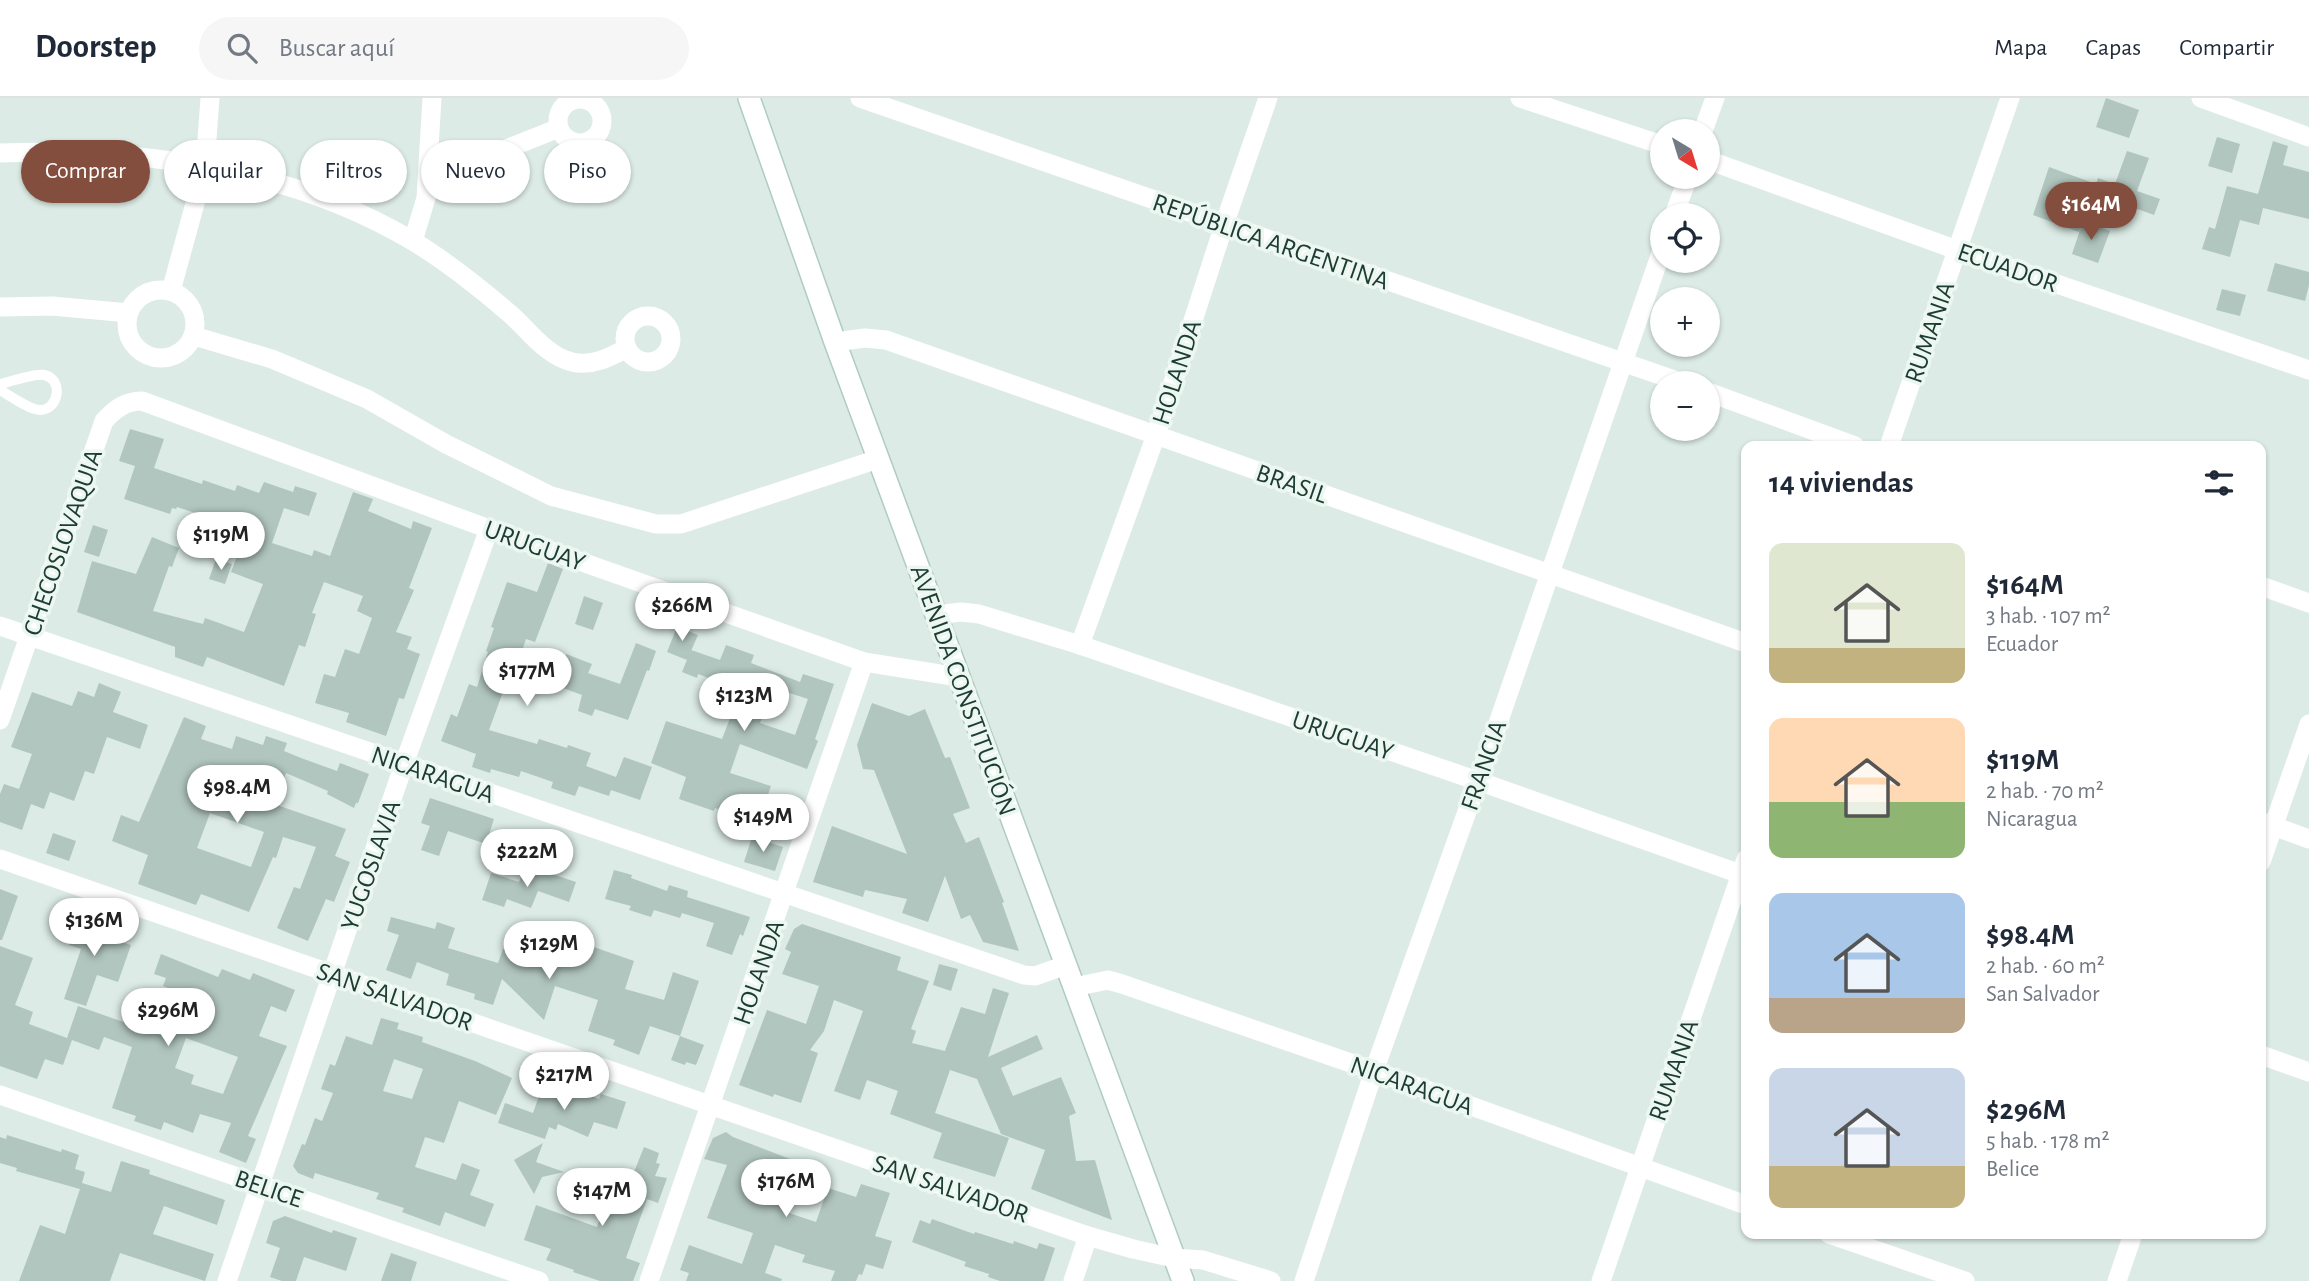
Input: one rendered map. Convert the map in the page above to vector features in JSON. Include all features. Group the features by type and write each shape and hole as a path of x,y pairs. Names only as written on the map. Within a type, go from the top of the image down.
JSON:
{"main road":[{"name":"AVENIDA CONSTITUCIÓN","path":"749,98 835,342 1183,1281"}],"street":[{"path":"207,140 210,98"},
{"path":"430,140 432,98"},
{"name":"REPÚBLICA ARGENTINA","path":"860,98 1650,371"},
{"name":"HOLANDA","path":"1080,645 1156,435 1268,98"},
{"path":"1520,98 1650,141"},
{"path":"1707,119 1715,98"},
{"name":"RUMANIA","path":"1891,441 2010,98"},
{"path":"2201,98 2309,137"},
{"path":"529,140 559,128"},
{"path":"0,153 58,151 114,154 164,161"},
{"name":"ECUADOR","path":"1720,164 1957,250 2309,370"},
{"path":"286,186 340,206 413,241 510,314 556,355 572,362 592,363 627,348"},
{"path":"171,291 195,203"},
{"path":"413,241 425,203"},
{"name":"FRANCIA","path":"1304,1281 1374,1071 1654,273"},
{"path":"171,291 189,304 196,325 189,345 171,357 160,359 150,356 133,344 127,323 129,313 141,296 150,292 171,291"},
{"path":"0,307 52,306 129,313"},
{"path":"194,336 272,359 346,389 446,444 551,496 656,524 681,524 878,459"},
{"name":"BRASIL","path":"835,342 866,338 886,340 1741,641"},
{"path":"1720,397 1842,441"},
{"name":"URUGUAY","path":"116,408 132,401 142,401 489,529 864,662 960,677"},
{"name":"CHECOSLOVAQUIA","path":"0,720 104,421 116,408"},
{"name":"YUGOSLAVIA","path":"227,1281 404,764 489,529"},
{"path":"2266,588 2309,603"},
{"name":"URUGUAY","path":"936,615 961,612 979,614 1080,645 1741,869"},
{"name":"NICARAGUA","path":"0,626 1024,975 1035,976 1066,965"},
{"name":"HOLANDA","path":"649,1281 864,662"},
{"path":"2309,724 2267,824 2309,839"},
{"name":"SAN SALVADOR","path":"0,859 1088,1236 1133,1250 1174,1258 1203,1260 1271,1281"},
{"name":"RUMANIA","path":"1601,1281 1741,881"},
{"name":"NICARAGUA","path":"1074,987 1108,981 1122,984 1374,1071 1741,1203"},
{"path":"2266,1057 2309,1072"},
{"name":"BELICE","path":"0,1095 539,1281"},
{"path":"1073,1281 1088,1236"},
{"path":"1843,1239 1965,1281"},
{"path":"2116,1281 2131,1239"}],"lane":[{"path":"0,384 43,375 52,379 57,389 56,400 48,408 37,410 0,390"}],"building":[{"path":"2106,98 2139,110 2129,138 2096,127"},
{"path":"2217,137 2240,144 2232,173 2208,166"},
{"path":"2273,141 2288,146 2283,165 2309,172 2309,219 2263,208 2259,225 2240,220 2230,257 2202,249 2209,227 2215,229 2227,186 2258,194"},
{"path":"2127,151 2149,158 2137,191 2160,199 2154,215 2093,193 2079,232 2033,215 2049,167 2096,184 2098,178 2115,184"},
{"path":"2083,221 2110,231 2098,263 2072,254"},
{"path":"2275,263 2309,272 2305,301 2267,291"},
{"path":"2222,289 2246,295 2240,316 2216,310"},
{"path":"130,429 164,439 154,468 202,484 203,480 235,491 237,485 259,493 264,482 293,492 295,486 317,493 309,516 284,508 272,543 312,556 314,550 330,556 353,492 373,499 368,511 411,529 413,521 432,528 409,588 414,590 396,632 412,637 407,649 420,654 404,699 399,698 386,736 346,722 349,713 315,703 324,674 335,677 345,649 359,654 372,618 357,611 363,596 324,582 312,613 316,614 305,647 299,645 284,686 207,657 203,667 175,657 175,647 77,612 92,561 136,574 152,537 179,548 172,567 169,566 153,611 203,624 205,618 244,632 263,584 231,572 247,530 177,507 172,508 170,514 124,499 135,466 119,461"},
{"path":"93,525 108,530 99,557 84,552"},
{"path":"216,559 232,564 225,584 209,579"},
{"path":"548,563 563,569 535,642 526,639 518,663 514,662 489,730 537,744 539,739 591,753 586,766 616,777 624,757 652,767 640,800 611,790 609,796 579,786 575,796 551,788 553,782 521,771 519,777 491,769 490,773 472,767 476,754 441,741 451,714 457,717 469,684 477,687 494,628 491,627 507,582 537,592"},
{"path":"584,596 603,603 593,630 575,624"},
{"path":"677,627 698,635 687,660 667,652"},
{"path":"636,643 656,651 628,720 595,709 592,716 578,711 582,695 555,685 566,654 592,664 588,673 620,684"},
{"path":"726,645 754,655 751,663 800,682 803,674 834,684 807,769 740,744 730,773 771,786 758,823 679,799 686,777 651,763 666,721 722,739 741,690 698,674 697,678 682,672 691,650 720,660","holes":["774,688 808,699 795,735 760,723"]},
{"path":"99,683 121,692 113,712 148,725 140,749 107,737 94,774 85,771 74,801 50,792 44,809 31,804 22,830 0,822 0,794 4,784 19,789 32,754 11,747 32,692 72,706 78,691 94,697"},
{"path":"872,703 909,716 925,709 945,758 950,757 970,808 953,814 966,843 979,837 1019,951 983,942 970,915 961,919 945,876 928,922 902,913 907,899 865,890 863,897 813,882 832,826 907,854 874,770 863,769 857,745"},
{"path":"184,717 206,726 201,739 232,749 236,736 263,745 266,736 287,743 284,751 301,758 337,771 340,763 369,774 354,808 327,794 328,791 286,773 279,789 274,804 346,829 335,856 350,862 334,902 326,899 308,941 277,928 294,887 300,889 316,847 283,837 276,858 273,857 249,912 201,894 196,905 138,884 148,855 112,841 121,815 139,822","holes":["210,813 264,832 251,867 197,848"]},
{"path":"430,798 494,819 486,844 448,831 439,856 421,850 430,826 421,823"},
{"path":"53,833 76,841 69,861 46,853"},
{"path":"752,837 783,847 775,871 744,862"},
{"path":"534,868 576,882 569,902 538,891 531,908 507,899 504,907 482,900 491,873 519,882 521,877 529,880"},
{"path":"614,870 667,891 669,885 688,891 687,897 750,917 732,955 706,946 714,923 682,913 680,918 654,910 651,917 629,910 631,906 605,899"},
{"path":"0,889 18,896 2,940 0,940"},
{"path":"82,909 103,916 96,934 131,945 118,982 97,975 86,1006 64,999 81,949 69,945"},
{"path":"391,917 435,929 437,922 455,928 448,948 498,963 503,949 522,955 528,935 555,943 553,951 584,956 588,945 634,961 625,989 664,1000 673,972 699,981 680,1036 650,1026 639,1055 613,1045 615,1040 588,1031 598,1000 555,986 544,1020 502,979 493,1005 474,999 475,994 446,985 449,974 417,962 411,979 386,970 399,935 387,931"},
{"path":"802,924 901,957 897,970 929,981 911,1029 916,1031 912,1043 945,1051 961,1007 985,1014 993,988 1009,993 988,1057 1037,1035 1043,1049 1001,1068 1013,1096 1061,1077 1076,1113 1069,1116 1076,1161 1095,1160 1112,1220 1031,1189 1045,1150 1001,1134 977,1079 950,1070 935,1113 1009,1138 995,1177 933,1158 942,1133 890,1114 898,1091 867,1080 860,1100 834,1091 863,1011 834,1000 824,1031 810,1050 818,1053 801,1103 739,1085 767,1010 806,1024 819,986 782,974 791,952 785,949 794,929"},
{"path":"0,946 33,958 15,1005 33,1012 29,1024 67,1038 78,1006 166,1037 181,993 163,986 166,978 154,974 161,954 218,977 222,969 250,980 253,973 295,990 286,1012 271,1006 259,1036 287,1046 248,1136 256,1139 246,1163 219,1152 231,1123 200,1114 193,1133 164,1122 161,1130 134,1121 136,1116 112,1108 132,1047 104,1037 99,1050 72,1040 63,1065 45,1059 37,1079 0,1066","holes":["186,1038 238,1057 223,1094 191,1084 194,1075 175,1068"]},
{"path":"939,964 958,969 951,991 933,985"},
{"path":"381,1018 399,1023 397,1029 423,1037 422,1042 512,1078 496,1115 459,1101 444,1143 425,1137 415,1167 456,1180 462,1163 480,1170 470,1195 494,1204 485,1227 445,1212 440,1226 402,1212 404,1208 376,1199 379,1193 315,1173 313,1179 298,1173 293,1166 302,1144 305,1145 315,1118 322,1121 333,1093 321,1089 330,1064 335,1066 346,1036 372,1045","holes":["394,1059 423,1069 412,1099 383,1091"]},
{"path":"680,1036 704,1045 696,1065 686,1062 685,1065 671,1060"},
{"path":"545,1079 599,1099 601,1094 626,1102 617,1129 594,1122 588,1137 558,1124 556,1130 549,1127 545,1139 498,1123 505,1103 533,1113"},
{"path":"726,1132 803,1164 786,1212 816,1222 828,1188 856,1197 861,1184 890,1193 875,1236 892,1241 883,1269 866,1264 862,1275 859,1274 856,1281 831,1281 835,1271 802,1262 805,1255 775,1245 765,1273 782,1279 781,1281 686,1281 689,1273 680,1270 689,1245 742,1264 753,1233 707,1218 727,1165 704,1159 713,1138"},
{"path":"7,1135 79,1155 75,1169 85,1172 82,1183 111,1192 121,1161 150,1170 149,1174 225,1200 217,1225 164,1206 153,1234 214,1254 205,1281 120,1253 110,1281 19,1281 40,1225 65,1234 80,1189 16,1171 17,1168 0,1163 0,1137 6,1139"},
{"path":"543,1143 536,1162 564,1172 542,1177 534,1194 514,1160"},
{"path":"644,1147 659,1153 656,1163 660,1164 655,1176 667,1178 658,1203 647,1199 626,1258 640,1263 633,1281 600,1281 573,1272 574,1270 546,1260 551,1249 524,1240 536,1205 597,1227 603,1209 609,1211 624,1168 634,1172"},
{"path":"285,1216 332,1233 333,1230 357,1238 346,1271 304,1257 296,1281 282,1281 270,1277 280,1248 266,1243 273,1221"},
{"path":"932,1219 1013,1244 1014,1241 1037,1249 1039,1243 1055,1248 1044,1281 1000,1281 988,1277 989,1274 964,1266 966,1262 912,1242 920,1220 930,1224"},
{"path":"391,1253 417,1262 411,1281 381,1281"}]}
